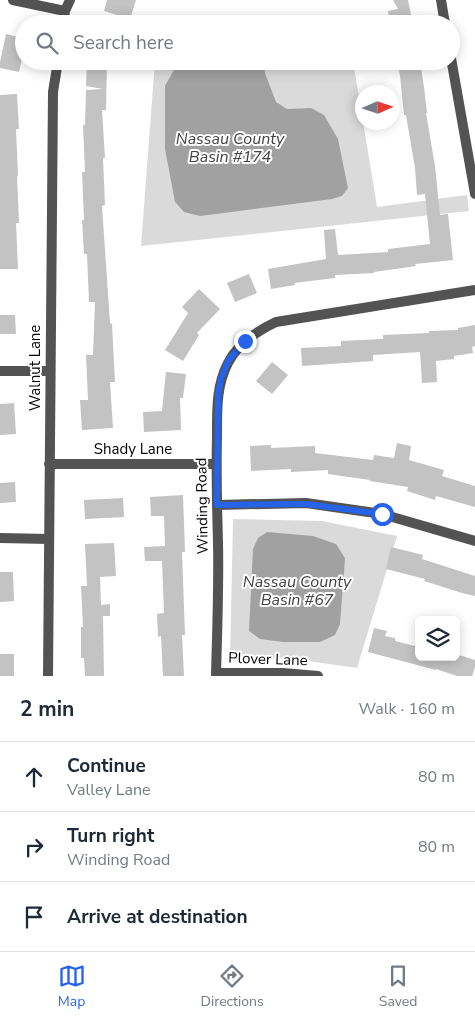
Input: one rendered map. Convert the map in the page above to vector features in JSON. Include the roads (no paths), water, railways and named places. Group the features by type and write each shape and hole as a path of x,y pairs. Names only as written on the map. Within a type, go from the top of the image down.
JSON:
{"street":[{"path":"13,0 65,11"},
{"path":"64,15 70,0"},
{"path":"441,0 444,15"},
{"name":"Walnut Lane","path":"48,676 53,92 57,70"},
{"path":"453,70 475,194"},
{"path":"463,125 475,123"},
{"name":"Winding Road","path":"216,674 218,394 228,361 245,341 258,331 276,322 475,290"},
{"path":"0,371 50,371"},
{"name":"Shady Lane","path":"50,464 216,464"},
{"path":"217,505 306,504 382,514 475,541"},
{"path":"0,538 49,539"},
{"name":"Plover Lane","path":"216,674 283,672 318,676"}],"water":[{"name":"Nassau County Basin #174","path":"174,70 265,70 276,102 287,109 311,108 324,115 338,139 348,188 342,196 332,199 200,216 184,212 175,202 165,149 165,86"},
{"name":"Nassau County Basin #67","path":"267,532 313,536 336,544 345,558 340,624 335,635 320,642 283,642 260,639 249,631 253,549 258,538"}]}
